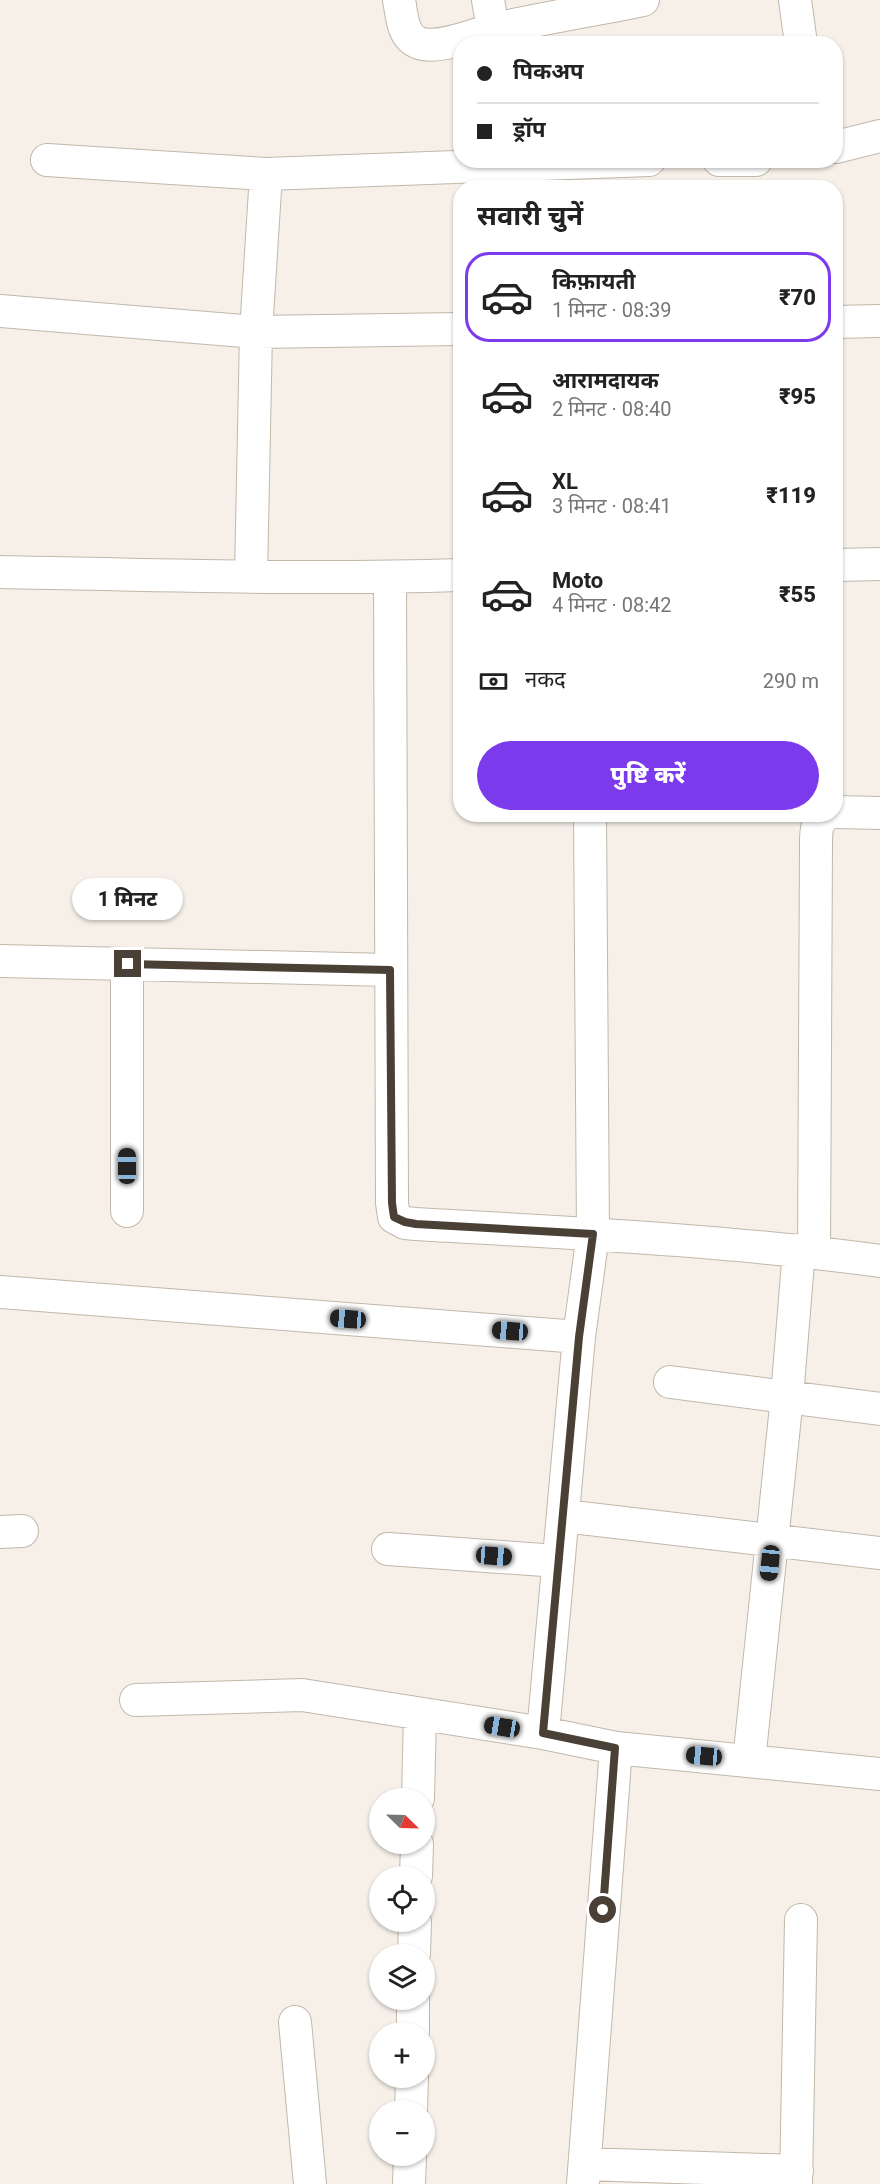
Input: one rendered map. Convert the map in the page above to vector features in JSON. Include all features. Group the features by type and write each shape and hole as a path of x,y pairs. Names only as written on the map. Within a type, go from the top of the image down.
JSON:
{"street":[{"path":"399,0 403,25 409,36 419,43 439,44 453,36"},
{"path":"453,36 491,15 644,0"},
{"path":"795,0 800,36"},
{"path":"843,145 880,136"},
{"path":"47,160 266,174 453,167"},
{"path":"251,577 256,332 266,174"},
{"path":"0,311 256,332 453,329"},
{"path":"843,322 877,321"},
{"path":"843,565 880,564"},
{"path":"0,572 251,577 390,578 453,575"},
{"path":"390,578 390,970 394,1217 416,1224 593,1234 807,1251 880,1261"},
{"path":"843,812 880,813"},
{"path":"543,1733 579,1337 593,1234 590,822"},
{"path":"749,1761 787,1397 807,1251 816,843 820,822"},
{"path":"0,961 390,970"},
{"path":"127,1211 128,964"},
{"path":"0,1292 579,1337"},
{"path":"670,1382 880,1409"},
{"path":"564,1516 880,1553"},
{"path":"388,1549 558,1561"},
{"path":"136,1700 302,1695 543,1733 615,1748 880,1774"},
{"path":"418,1788 420,1714"},
{"path":"615,1748 584,2174 796,2178 801,1920"},
{"path":"295,2022 310,2184"},
{"path":"409,2184 410,2166"}],"route":[{"path":"128,964 390,970 394,1217 416,1224 593,1234 579,1337 543,1733 615,1748 603,1910"}]}
